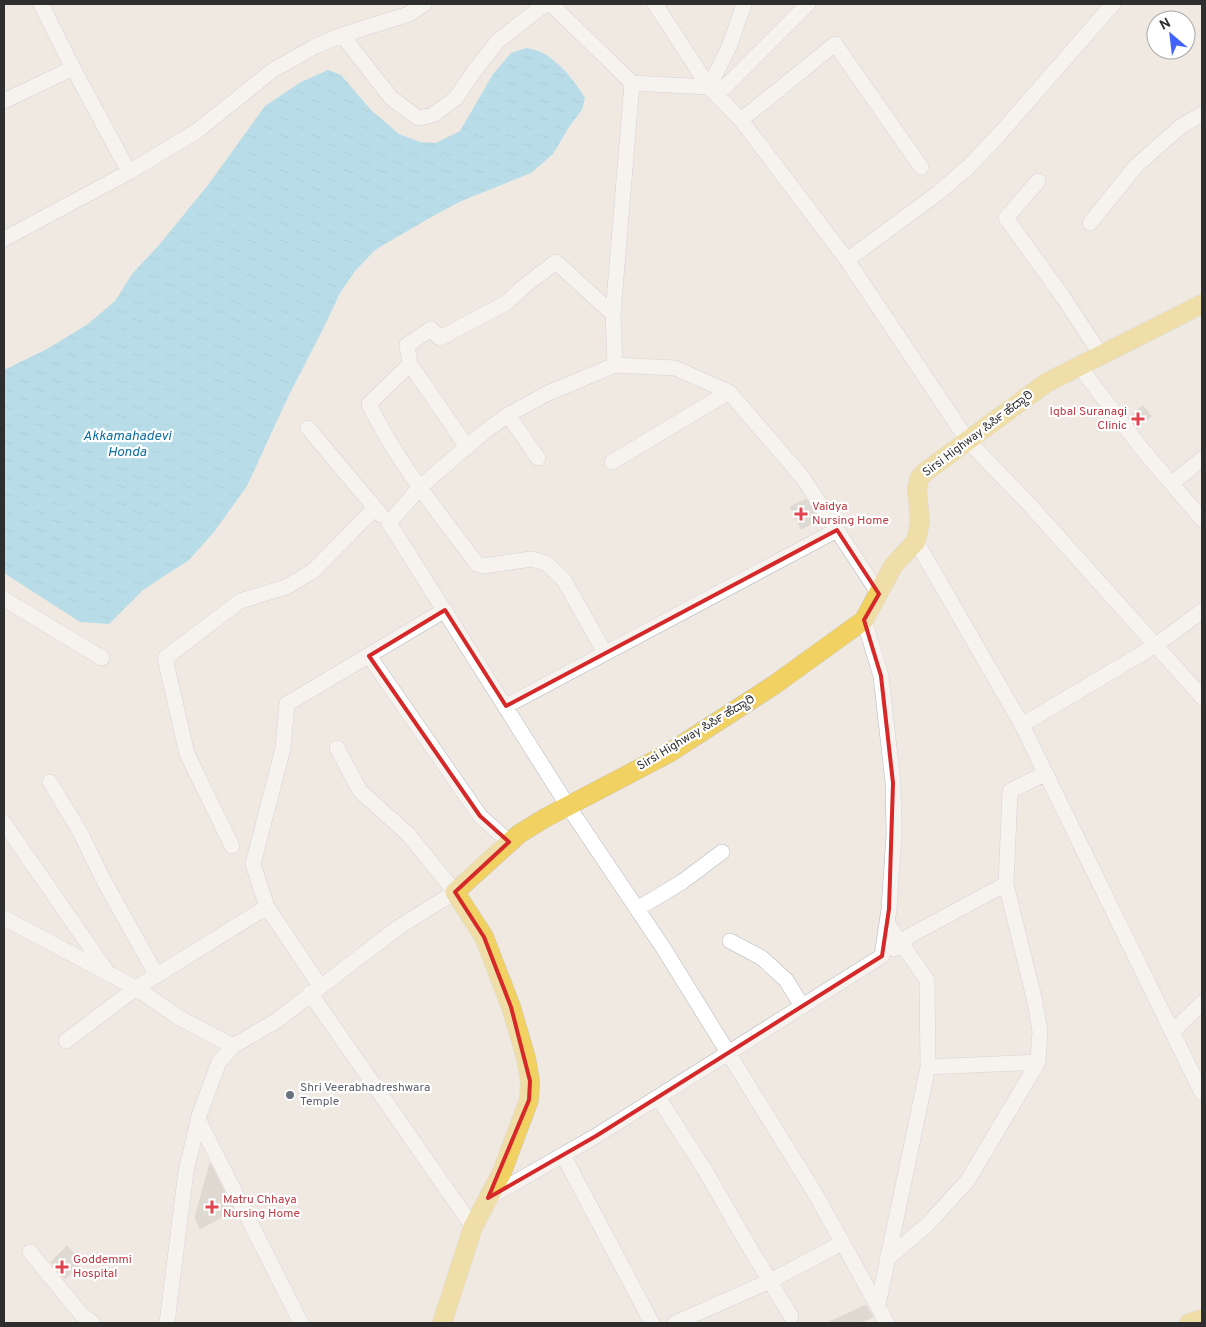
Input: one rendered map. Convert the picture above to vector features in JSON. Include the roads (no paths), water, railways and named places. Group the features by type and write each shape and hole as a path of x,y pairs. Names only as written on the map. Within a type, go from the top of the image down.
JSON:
{"main road":[{"name":"Sirsi Highway ಸಿರ್ಸಿ ಹೆದ್ದಾರಿ","path":"455,892 519,834 545,818 669,753 774,685 864,620 893,566 916,541 920,522 917,489 919,479 925,472 1046,383 1202,304"},
{"path":"442,1323 473,1227 502,1172 529,1100 530,1081 526,1058 511,1007 484,937 455,892"}],"street":[{"path":"41,4 129,172"},
{"path":"4,239 129,172 197,131 273,70 316,46 342,35 409,14 424,4"},
{"path":"342,35 391,98 418,118 433,115 456,98 474,70 498,41 544,4"},
{"path":"551,4 632,83 713,91 808,4"},
{"path":"656,4 713,91 741,120 848,260 968,441 1028,503 1202,697"},
{"path":"713,91 744,4"},
{"path":"848,260 938,193 967,168 996,138 1113,4"},
{"path":"741,120 835,44 921,167"},
{"path":"4,101 73,68"},
{"path":"615,365 613,314 632,83"},
{"path":"1090,223 1136,166 1180,127 1202,114"},
{"path":"1038,181 1006,218 1063,297 1101,355"},
{"path":"467,447 410,364 407,345 431,329 440,338 506,303 523,287 556,262 613,314"},
{"path":"410,364 369,404 397,456 477,564 483,566 531,559 546,563 564,580 605,653"},
{"path":"388,523 420,487 467,447 508,415 546,394 615,365 675,368 729,392 803,478 879,594"},
{"path":"1080,367 1141,448 1202,520"},
{"path":"612,462 729,392"},
{"path":"508,415 538,458"},
{"path":"308,428 388,523 445,610 568,806 637,909 728,1053 816,1196 887,1323"},
{"path":"1172,483 1202,459"},
{"path":"232,846 188,754 165,658 240,601 286,587 313,571 375,508"},
{"path":"506,706 837,530"},
{"path":"916,541 1022,725 1202,1093"},
{"path":"4,599 102,658"},
{"path":"445,610 287,704 282,748 253,864 267,907 315,990 473,1227"},
{"path":"1022,725 1156,645 1202,611"},
{"path":"864,620 881,676 893,783 894,834 887,923 882,956"},
{"path":"369,656 480,816 509,842"},
{"path":"167,1323 186,1171 198,1119 219,1062 233,1046 276,1021 399,927 455,892 408,834 360,791 337,748"},
{"path":"887,1259 928,1224 968,1180 1038,1062 1040,1031 1036,1002 1006,884 1010,791 1046,773"},
{"path":"50,782 80,832 104,881 157,976"},
{"path":"4,823 108,973"},
{"path":"637,909 682,882 722,852"},
{"path":"488,1198 658,1097 902,944 908,936 1006,884"},
{"path":"66,1041 136,988 267,907"},
{"path":"4,918 136,988 178,1018 233,1046"},
{"path":"878,1305 928,1067 927,980 887,923"},
{"path":"730,941 762,958 786,980 802,1006"},
{"path":"1172,1032 1202,1003"},
{"path":"928,1067 1038,1062"},
{"path":"658,1097 706,1172 791,1316"},
{"path":"198,1119 301,1323"},
{"path":"563,1155 652,1323"},
{"path":"675,1323 770,1281 842,1242"},
{"path":"30,1252 82,1315 93,1323"}],"water":[{"name":"Akkamahadevi Honda","path":"526,48 539,51 548,56 566,72 585,98 582,110 553,154 531,173 459,202 426,220 375,250 355,271 340,293 289,395 247,486 214,532 189,560 143,590 109,624 80,622 4,573 4,370 47,349 88,324 115,301 132,274 159,245 208,185 265,106 301,82 328,70 341,75 371,110 399,134 420,142 436,143 460,131 493,74 511,53"}],"place":[{"name":"Iqbal Suranagi Clinic","path":"1138,419"},
{"name":"Vaidya Nursing Home","path":"801,514"},
{"name":"Shri Veerabhadreshwara Temple","path":"290,1095"},
{"name":"Matru Chhaya Nursing Home","path":"212,1207"},
{"name":"Goddemmi Hospital","path":"62,1267"}]}
